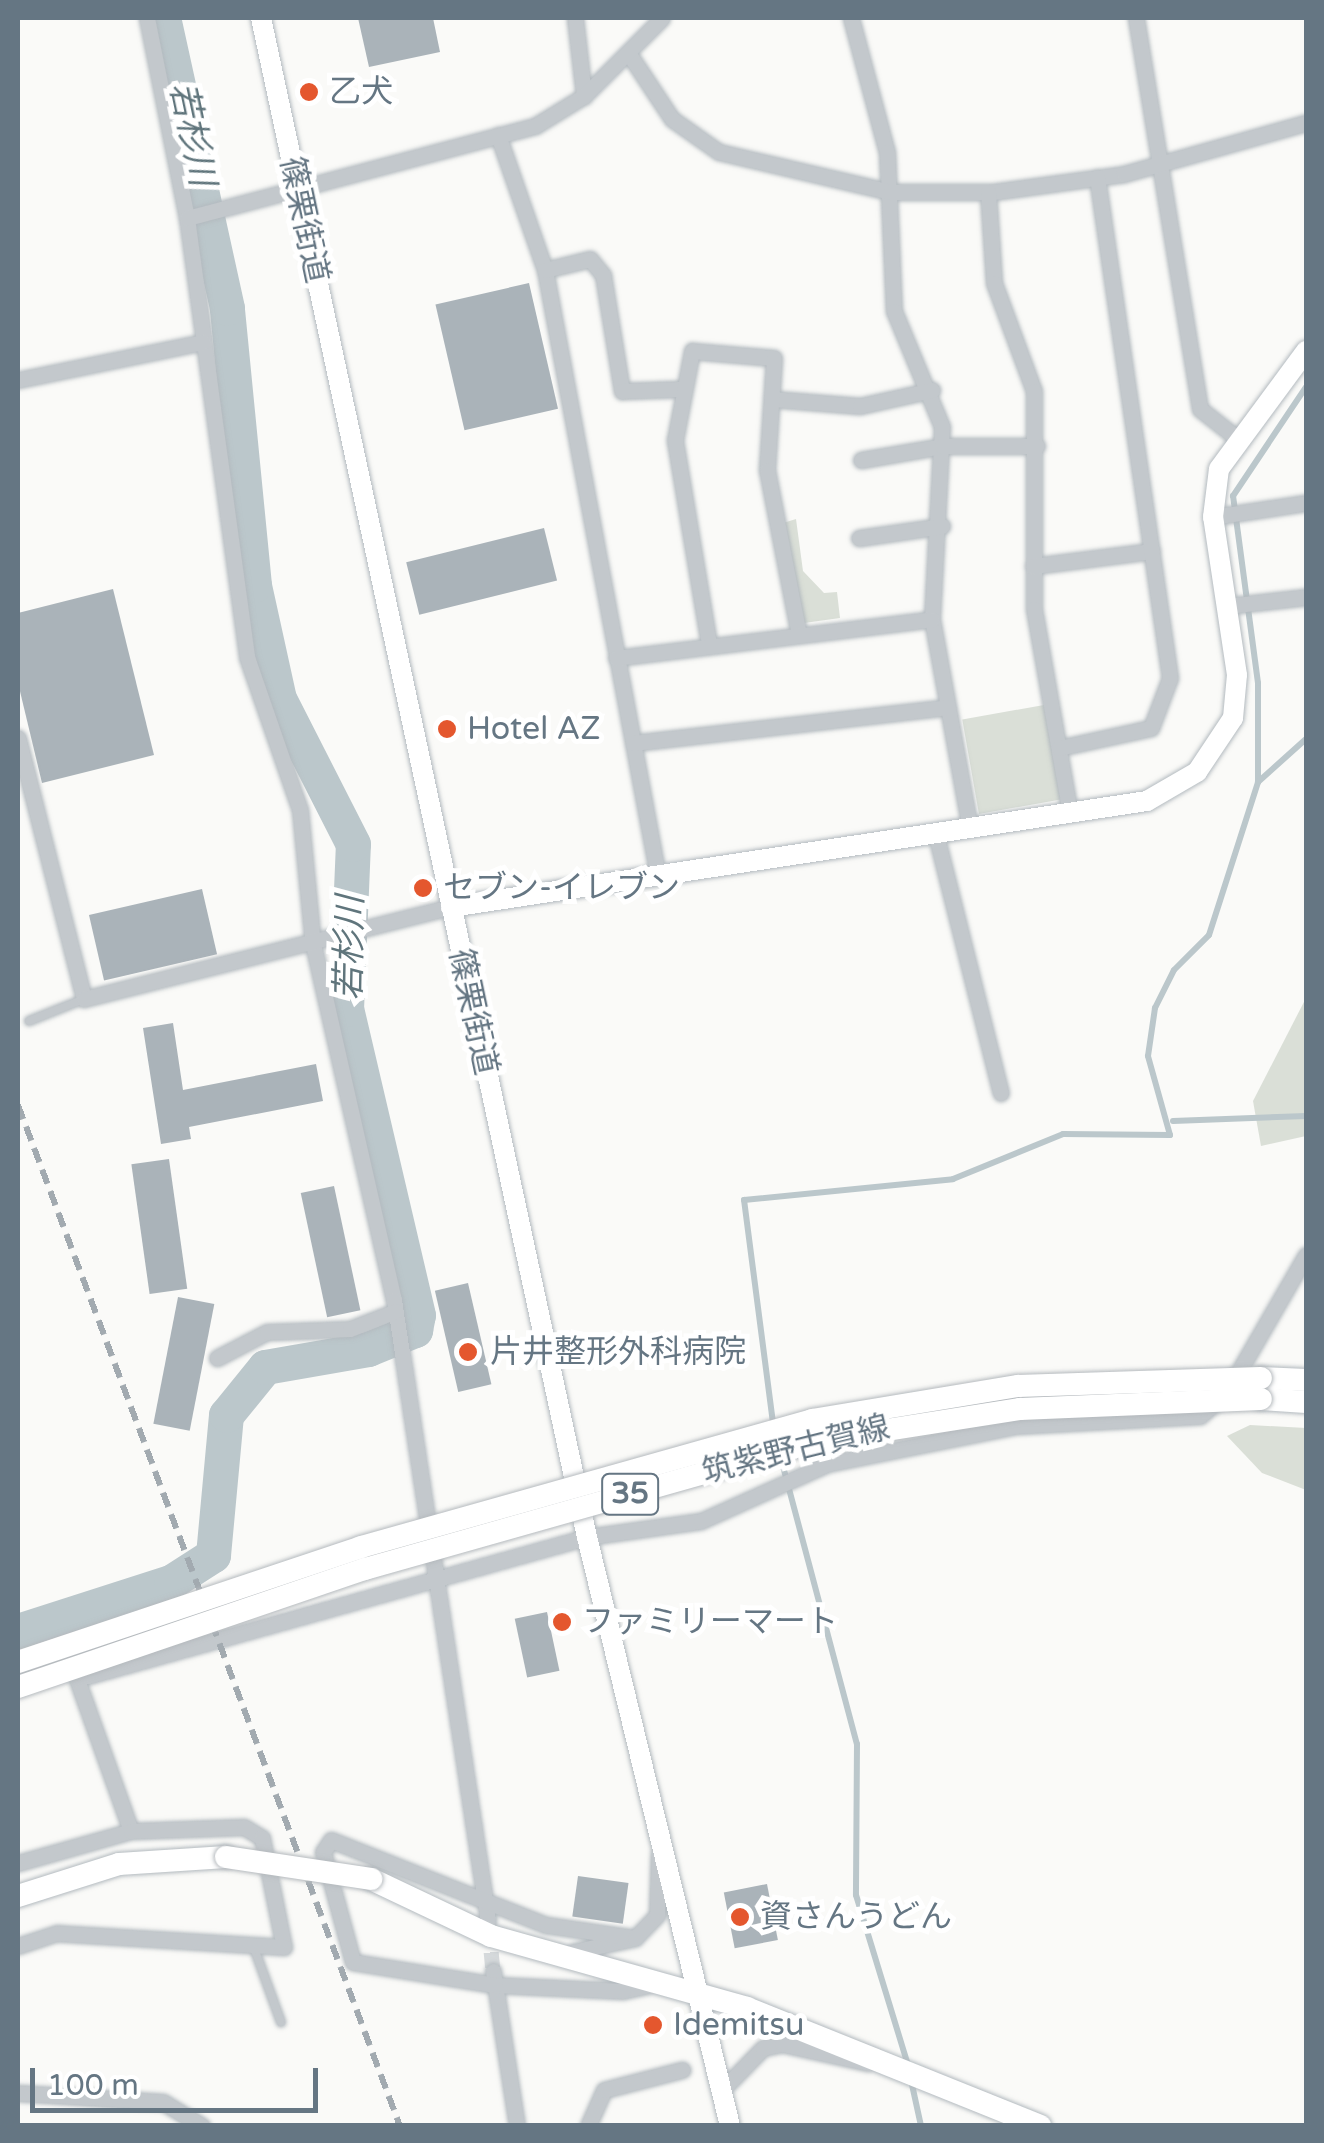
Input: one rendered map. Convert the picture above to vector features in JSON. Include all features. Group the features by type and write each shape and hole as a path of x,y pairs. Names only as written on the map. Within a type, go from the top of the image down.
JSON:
{"main road":[{"name":"篠栗街道","path":"260,18 587,1537 730,2126"},
{"path":"451,907 1148,801 1198,772 1234,718 1236,675 1212,517 1220,469 1238,439 1304,360"},
{"name":"筑紫野古賀線","path":"18,1687 364,1569 817,1440 1020,1409 1261,1388 1306,1380"},
{"name":"筑紫野古賀線","path":"18,1662 361,1548 794,1425 1018,1386 1261,1388 1306,1402"},
{"path":"18,1896 118,1864 226,1857 372,1879 542,1953 698,1996 1040,2126"}],"street":[{"path":"147,18 187,218 247,657 300,810 313,944 396,1312 488,1920"},
{"path":"574,18 584,96"},
{"path":"187,218 535,126 584,96 662,18"},
{"path":"851,18 891,192 886,275 932,390 942,446 942,526 930,566 932,619 970,829"},
{"path":"1136,18 1164,161 1200,409 1238,439"},
{"path":"629,54 672,119 720,152 891,192 988,192 1098,177 1306,123"},
{"path":"498,135 545,270 658,876"},
{"path":"1059,748 1134,736 1163,712 1170,678 1098,177"},
{"path":"988,192 994,283 1034,391 1037,446 1033,566 1070,814"},
{"path":"545,270 590,258 602,275 622,391 679,390"},
{"path":"18,380 204,342"},
{"path":"709,644 675,440 679,390 692,351 774,358 768,470 799,634"},
{"path":"772,398 860,406 932,390"},
{"path":"861,460 942,446 1037,446"},
{"path":"1212,517 1306,503"},
{"path":"860,538 942,526"},
{"path":"1033,566 1152,551"},
{"path":"1227,606 1306,597"},
{"path":"616,658 932,619"},
{"path":"633,744 948,707"},
{"path":"18,738 84,999 451,907"},
{"path":"936,835 1001,1093"},
{"path":"131,1831 76,1680 174,1647 256,1636 436,1576 587,1537 701,1521 827,1464 1016,1426 1200,1416 1228,1392 1306,1255"},
{"path":"217,1358 267,1332 350,1330 396,1312"},
{"path":"18,1864 131,1831 244,1828 262,1838 284,1947 57,1933 18,1946"},
{"path":"542,1953 635,1938 657,1916 660,1828"},
{"path":"635,1938 546,1925 331,1840 323,1852 353,1962 623,1992 655,1984"},
{"path":"494,1978 517,2126"},
{"path":"722,2090 763,2048 782,2044 887,2066"},
{"path":"588,2126 604,2090 682,2070"},
{"path":"18,2093 164,2102 202,2126"}],"lane":[{"path":"28,1021 84,999"},
{"path":"254,1948 280,2022"}],"shaded area":[{"path":"796,519 803,571 824,593 837,592 840,618 804,623 783,523"},
{"path":"1044,705 1061,800 979,814 962,719"},
{"path":"1306,998 1306,1136 1261,1146 1253,1101"},
{"path":"1250,1425 1306,1428 1306,1490 1262,1473 1227,1436"}],"building":[{"path":"358,18 433,18 440,52 369,67"},
{"path":"529,283 558,409 464,430 435,305"},
{"path":"544,528 557,580 419,615 406,562"},
{"path":"113,589 154,755 42,783 18,683 18,613"},
{"path":"202,889 217,954 104,980 89,915"},
{"path":"173,1023 183,1090 316,1064 323,1101 189,1127 191,1139 161,1144 143,1028"},
{"path":"169,1159 187,1289 150,1294 131,1164"},
{"path":"334,1186 360,1310 327,1317 301,1193"},
{"path":"468,1283 491,1384 458,1392 435,1291"},
{"path":"178,1297 214,1304 190,1431 153,1424"},
{"path":"547,1612 559,1671 527,1678 515,1619"},
{"path":"578,1876 629,1883 623,1924 572,1917"},
{"path":"767,1884 778,1940 735,1948 724,1892"}],"waterway":[{"name":"若杉川","path":"18,1631 171,1582 213,1555 226,1415 265,1367 368,1349 415,1330 418,1315 346,1009 353,844 279,699 254,585 227,308 163,18"},
{"path":"1258,782 1258,683 1233,496 1306,387"},
{"path":"773,1423 744,1200 953,1179 1063,1134 1170,1135 1148,1056 1155,1008 1174,970 1209,935 1258,782 1306,739"},
{"path":"1173,1121 1306,1116"},
{"path":"780,1455 857,1744 856,1895 909,2068"},
{"path":"911,2080 921,2126"}],"tunnel":[{"path":"489,1929 493,1971"}],"railway":[{"path":"18,1105 400,2126"}],"place":[{"name":"乙犬","path":"309,92"},
{"name":"Hotel AZ","path":"447,729"},
{"name":"セブン-イレブン","path":"423,888"},
{"name":"片井整形外科病院","path":"468,1352"},
{"name":"ファミリーマート","path":"562,1622"},
{"name":"資さんうどん","path":"740,1917"},
{"name":"Idemitsu","path":"653,2025"}]}
